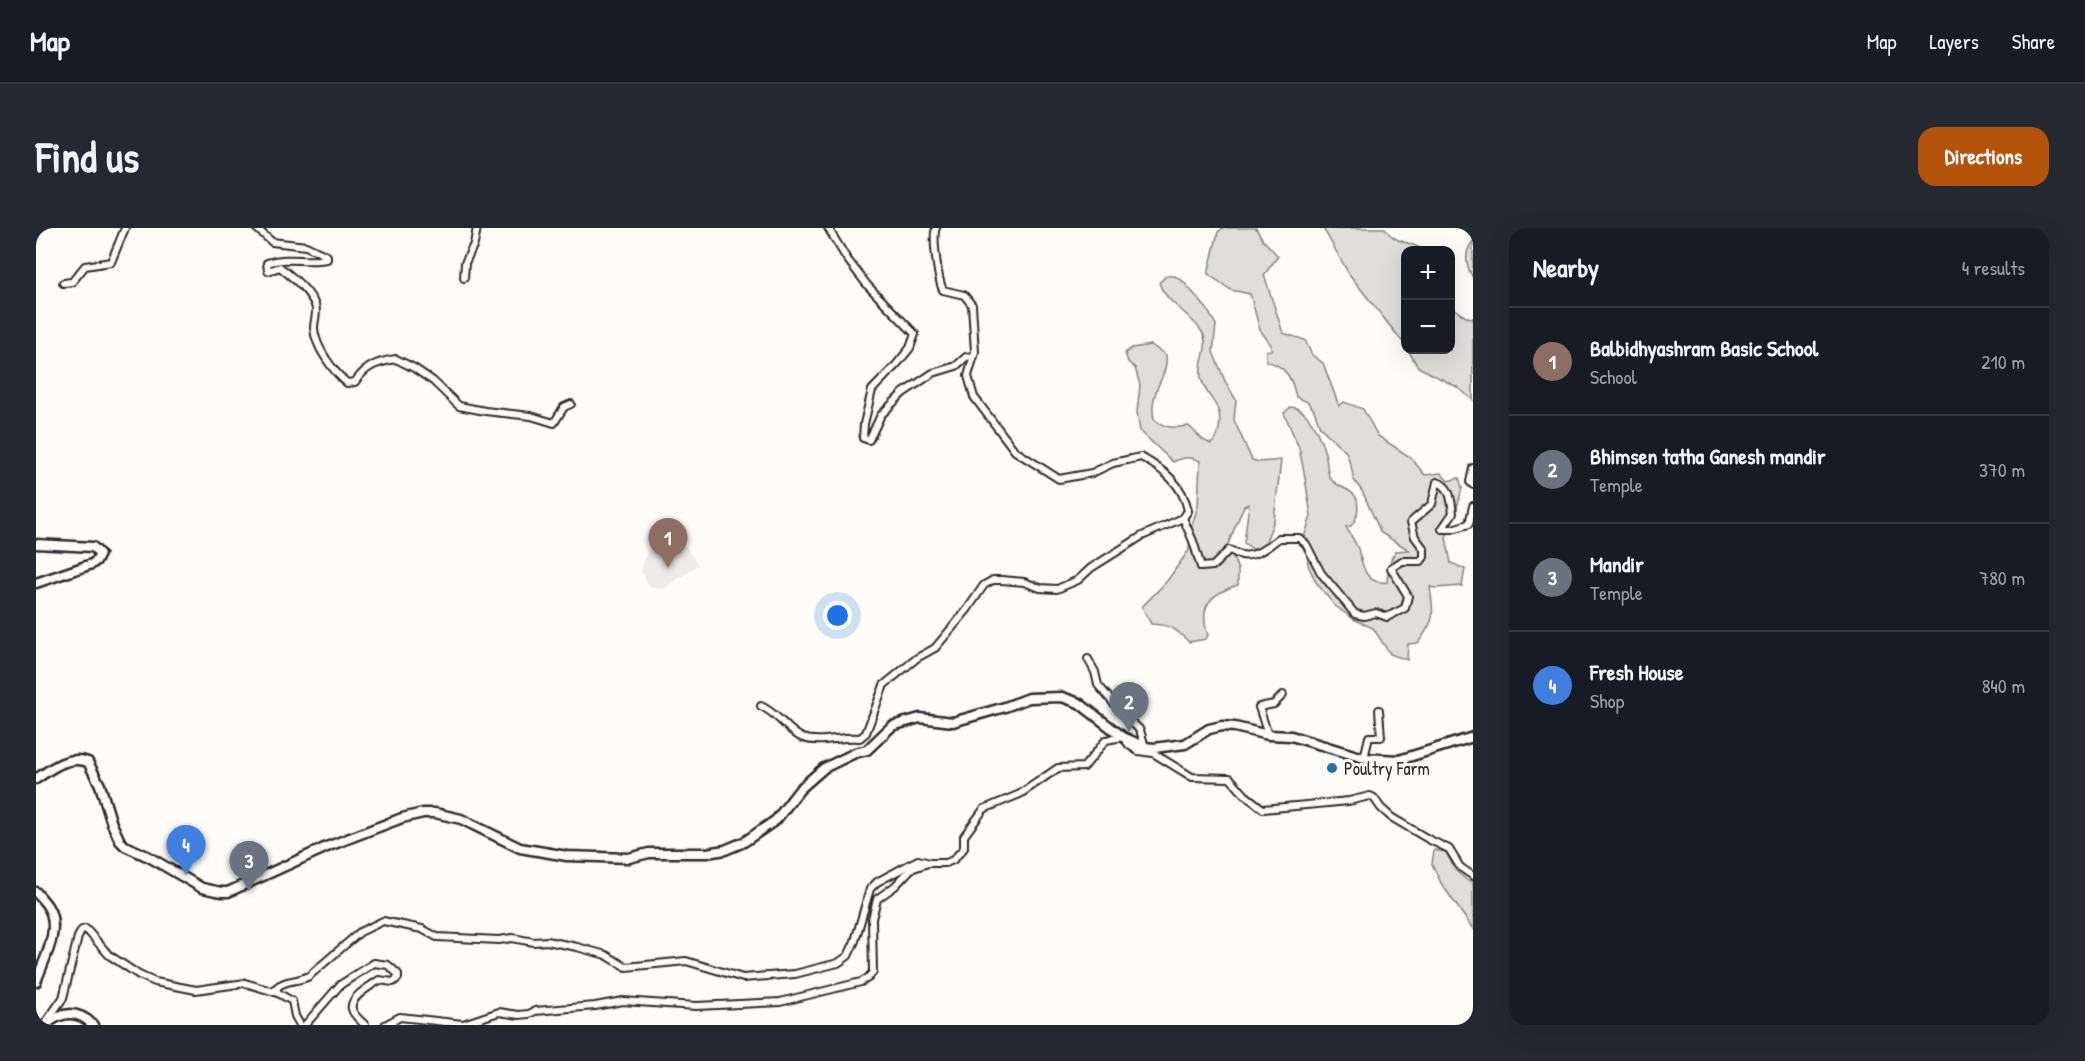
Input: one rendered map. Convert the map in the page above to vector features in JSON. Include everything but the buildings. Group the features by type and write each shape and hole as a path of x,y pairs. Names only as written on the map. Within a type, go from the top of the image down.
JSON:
{"main road":[{"path":"36,544 93,547 100,554 92,564 36,583"},
{"path":"36,779 67,761 80,759 88,762 100,785 112,825 125,846 149,857 202,888 228,892 329,846 402,818 423,813 435,813 461,819 508,844 546,853 629,858 649,853 707,853 725,850 744,842 776,820 800,789 818,773 855,753 867,750 892,726 920,718 953,722 1029,698 1062,697 1079,703 1123,737 1145,747 1154,748 1185,744 1209,729 1222,726 1268,735 1290,736 1364,758 1399,760 1473,737"},
{"path":"36,892 50,909 53,931 46,958 37,976"},
{"path":"45,1025 66,1013 80,1015 93,1025"}],"street":[{"path":"63,283 72,282 85,266 111,262 125,228"},
{"path":"256,228 272,242 306,246 327,256 327,259 314,262 290,258 276,260 267,263 267,267 268,271 280,267 309,294 317,308 314,324 315,339 337,375 347,383 355,382 363,370 386,360 396,359 430,379 459,406 531,416 554,423 564,407 572,404"},
{"path":"464,278 465,263 474,244 477,228"},
{"path":"828,228 847,259 868,286 915,334 910,348 872,390 863,438 869,440 881,415 903,393 933,374 956,366 966,357 974,356"},
{"path":"761,706 773,711 801,737 819,741 835,737 860,738 866,733 885,685 917,658 935,648 967,610 984,585 993,580 1002,580 1057,589 1078,580 1091,568 1142,536 1183,518 1188,511 1186,498 1177,484 1162,469 1141,457 1113,463 1092,473 1059,479 1015,451 974,397 968,376 975,352 972,305 964,295 943,290 938,279 937,253 933,234 936,228"},
{"path":"1473,468 1470,482 1473,485"},
{"path":"1183,518 1201,567 1213,566 1230,550 1248,555 1266,549 1279,538 1299,538 1306,544 1321,573 1355,614 1364,616 1376,612 1387,617 1405,608 1407,596 1391,568 1402,561 1420,561 1424,557 1424,549 1415,537 1411,522 1432,504 1437,482 1446,486 1453,512 1442,529 1452,529 1469,524 1473,506"},
{"path":"1088,659 1095,672 1098,685 1140,730 1145,747"},
{"path":"1268,735 1259,707 1274,704 1283,695"},
{"path":"1364,758 1369,738 1381,737 1379,710"},
{"path":"385,1025 400,1017 463,1024 499,1012 529,1014 535,1011 623,1001 696,1006 780,1002 844,987 868,978 873,972 872,919 877,899 911,869 928,863 946,863 960,853 964,848 964,836 984,810 1020,794 1058,768 1084,767 1106,740 1123,737 1129,746 1138,751 1153,753 1192,777 1230,778 1245,795 1263,809 1349,801 1370,796 1391,817 1449,849 1461,867 1473,876"},
{"path":"278,993 276,988 282,983 309,976 360,932 383,921 422,929 437,937 500,940 512,938 577,947 606,955 626,967 686,961 743,978 795,974 838,963 848,956 855,941 870,889 877,882 914,862 922,860 928,863"},
{"path":"45,1025 63,998 75,947 82,930 90,932 109,956 155,982 196,990 245,983 278,993 292,1001 295,1016 300,1025"},
{"path":"305,1025 340,985 374,963 382,963 398,974 398,978 393,982 379,980 355,998 351,1006 352,1011 365,1025"}],"shaded area":[{"path":"1223,228 1256,228 1263,240 1278,256 1264,275 1283,333 1305,340 1312,355 1323,363 1339,406 1344,402 1363,409 1378,436 1410,457 1425,475 1441,473 1448,481 1459,478 1462,488 1446,538 1451,563 1465,569 1462,586 1430,587 1433,611 1431,622 1418,643 1408,644 1407,660 1390,654 1373,628 1355,620 1334,605 1316,582 1308,565 1305,534 1311,516 1299,448 1284,413 1291,407 1303,412 1313,424 1323,446 1329,476 1335,483 1352,493 1357,500 1356,517 1351,526 1346,527 1357,546 1369,577 1380,582 1387,582 1393,555 1396,551 1409,550 1381,533 1362,491 1354,480 1346,452 1320,427 1314,410 1308,402 1296,397 1287,374 1279,366 1266,361 1266,351 1271,350 1271,345 1260,330 1250,294 1231,290 1208,274 1218,232"},
{"path":"1323,228 1385,228 1398,240 1416,246 1401,246 1401,340 1349,274"},
{"path":"1473,241 1473,278 1467,260 1468,250"},
{"path":"1166,276 1175,276 1183,281 1207,309 1216,325 1213,352 1236,400 1234,420 1252,460 1259,462 1281,460 1274,520 1261,555 1244,543 1249,504 1244,506 1228,544 1238,570 1238,585 1220,593 1209,602 1205,616 1208,635 1206,639 1189,642 1172,628 1151,624 1142,607 1167,581 1189,550 1190,531 1198,506 1200,461 1186,458 1173,462 1140,431 1137,412 1140,385 1135,368 1128,362 1125,353 1132,348 1151,345 1166,355 1165,370 1154,400 1154,419 1170,427 1189,426 1203,440 1211,444 1218,435 1220,420 1217,407 1206,391 1201,377 1205,349 1204,338 1197,325 1162,290 1159,283"},
{"path":"1455,310 1466,317 1473,318 1473,400 1457,387 1418,367 1410,354 1455,354"},
{"path":"666,543 686,547 698,565 664,589 649,586 641,570 647,550"},
{"path":"1434,850 1446,852 1456,871 1468,881 1473,881 1473,929 1441,883 1432,864"}],"place":[{"name":"Balbidhyashram Basic School","path":"668,568"},
{"name":"Bhimsen tatha Ganesh mandir","path":"1129,732"},
{"name":"Poultry Farm","path":"1332,768"},
{"name":"Fresh House","path":"186,875"},
{"name":"Mandir","path":"249,891"}]}
